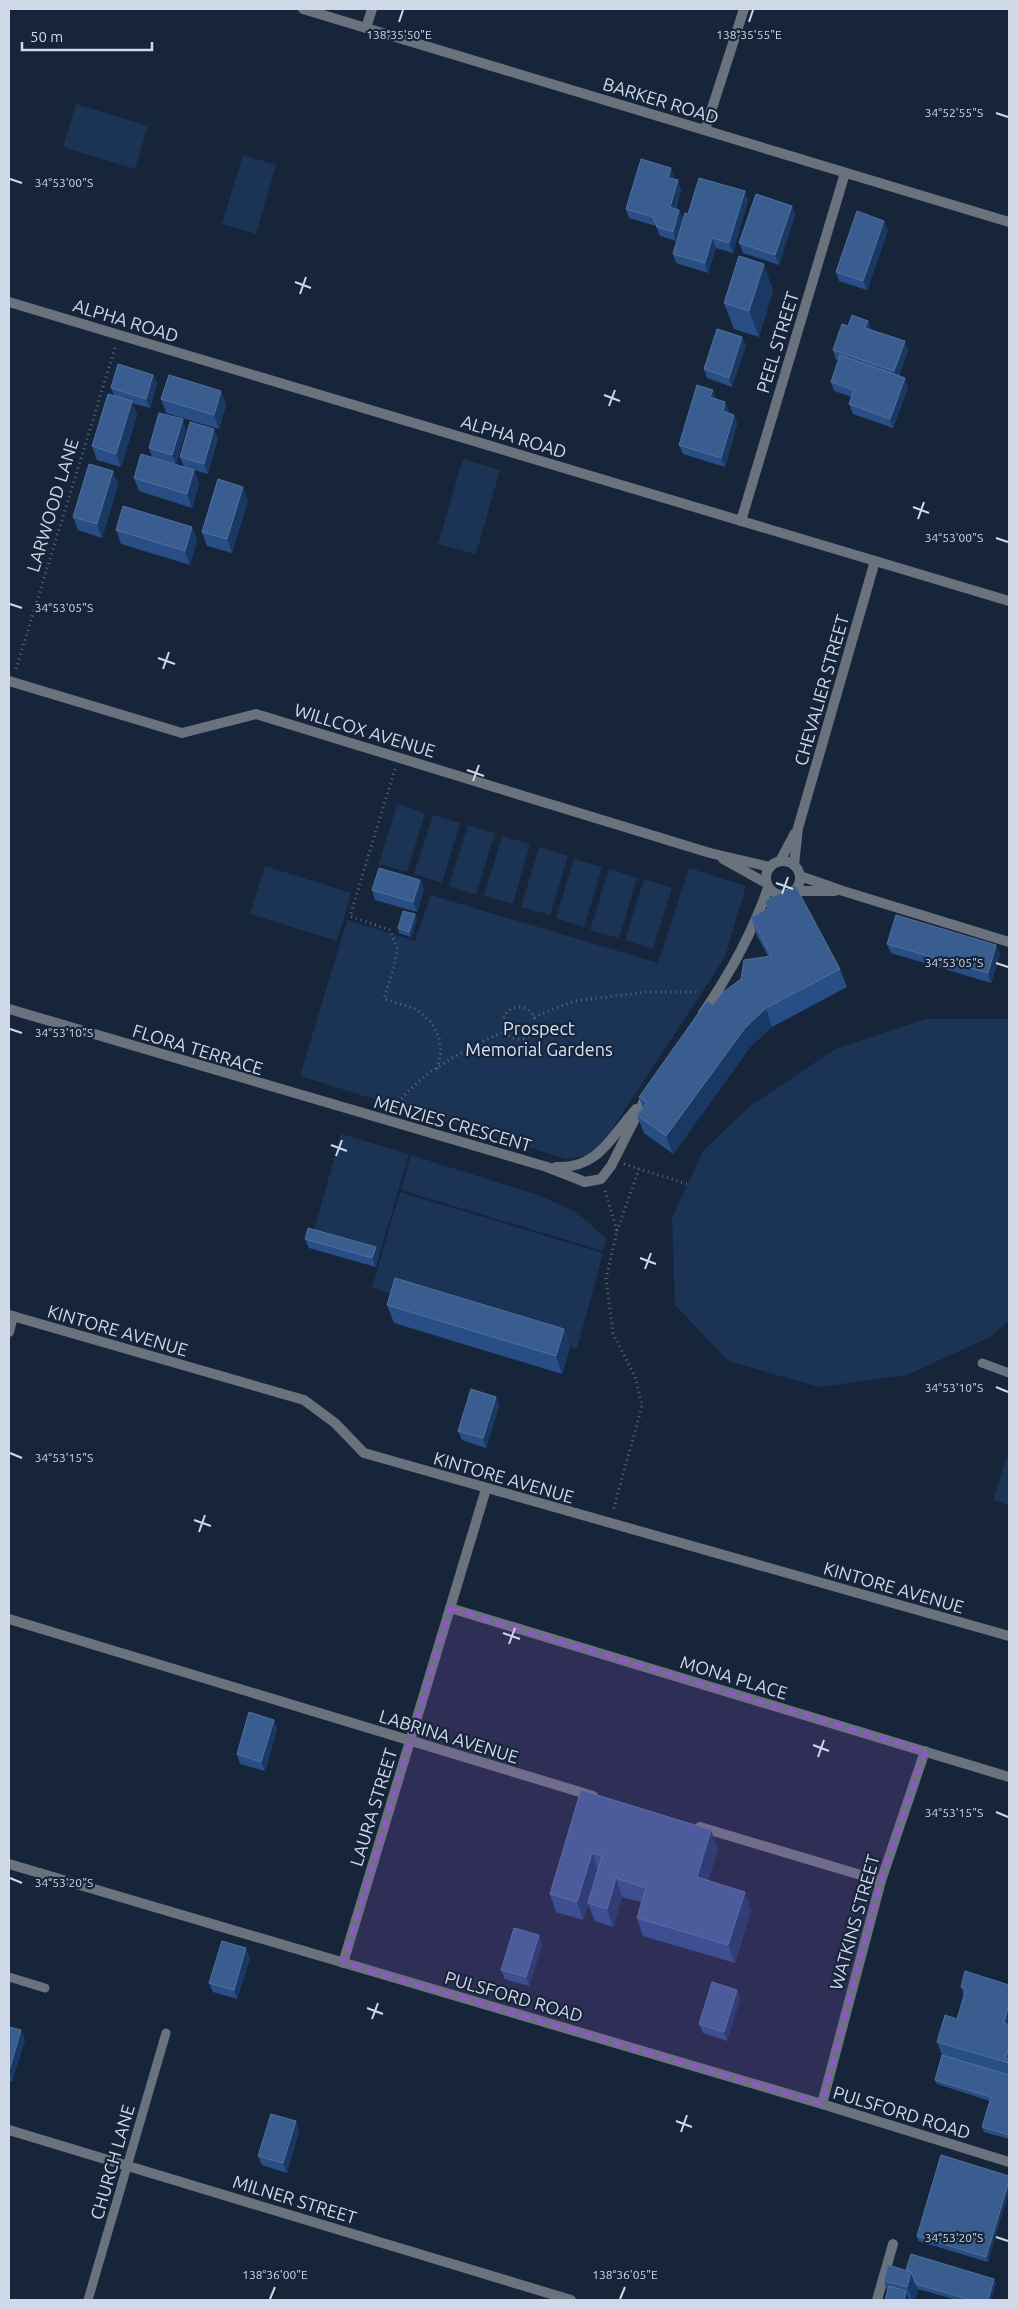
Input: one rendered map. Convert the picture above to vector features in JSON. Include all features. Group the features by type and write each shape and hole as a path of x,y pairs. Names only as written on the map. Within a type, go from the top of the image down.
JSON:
{"street":[{"name":"BARKER ROAD","path":"303,9 1009,222"},
{"path":"366,28 372,9"},
{"path":"705,130 744,9"},
{"name":"PEEL STREET","path":"741,521 845,173"},
{"name":"ALPHA ROAD","path":"9,302 1009,601"},
{"name":"CHEVALIER STREET","path":"794,865 798,828 875,561"},
{"name":"WILLCOX AVENUE","path":"10,682 182,733 256,714 710,853 770,867"},
{"name":"CHEVALIER STREET","path":"780,861 798,828"},
{"name":"WILLCOX AVENUE","path":"710,853 767,886"},
{"path":"695,1025 728,977 755,925 767,886 765,877 770,867 780,861 794,865 800,876 799,886 796,891"},
{"path":"800,876 1009,942"},
{"path":"767,886 778,896 785,896"},
{"path":"755,925 785,896 796,891 843,891"},
{"name":"FLORA TERRACE","path":"9,1009 350,1111"},
{"name":"MENZIES CRESCENT","path":"350,1111 547,1167 584,1182 601,1179 614,1161 648,1093 595,1158 573,1168 547,1167"},
{"path":"9,1332 11,1316"},
{"name":"KINTORE AVENUE","path":"11,1316 304,1400 335,1424 364,1453 1009,1636"},
{"name":"LAURA STREET","path":"343,1963 486,1489"},
{"name":"MONA PLACE","path":"450,1608 1009,1777"},
{"name":"LABRINA AVENUE","path":"9,1620 608,1800"},
{"name":"WATKINS STREET","path":"822,2104 881,1881 925,1752"},
{"path":"693,1825 881,1881"},
{"name":"PULSFORD ROAD","path":"9,1864 822,2104 1009,2162"},
{"name":"MILNER STREET","path":"9,2130 571,2300"},
{"path":"877,2300 893,2244"}],"lane":[{"path":"982,1363 1009,1373"},
{"path":"9,1977 45,1988"},
{"name":"CHURCH LANE","path":"88,2300 166,2033"}],"path":[{"name":"LARWOOD LANE","path":"10,682 118,335"},
{"path":"399,757 350,916 390,930 397,948 394,967 384,999 416,1009 431,1022 439,1037 441,1053 437,1069"},
{"path":"534,1017 574,1001 648,992 696,992"},
{"path":"524,1007 534,1017 533,1027 528,1037 515,1039 505,1031 504,1020 512,1009 524,1007"},
{"path":"399,1103 411,1087 437,1069 481,1042 505,1031"},
{"path":"614,1161 687,1184"},
{"path":"609,1524 642,1406 636,1379 613,1333 606,1279 617,1232 639,1169"},
{"path":"601,1179 617,1232"}],"highlighted area":[{"path":"450,1608 925,1751 881,1881 822,2104 343,1963"}],"green space":[{"path":"76,104 148,126 135,169 63,147"},
{"path":"243,155 276,165 256,234 222,224"},
{"path":"463,459 500,470 476,554 438,544"},
{"path":"397,804 425,813 407,872 379,864"},
{"path":"433,815 460,823 442,883 414,874"},
{"path":"468,825 495,833 476,895 449,886"},
{"path":"502,836 530,844 513,904 484,896"},
{"path":"539,847 568,856 550,915 521,907"},
{"path":"574,859 602,867 584,927 556,918"},
{"path":"265,866 351,893 337,941 250,914"},
{"name":"Prospect Memorial Gardens","path":"689,868 746,886 725,957 601,1146 585,1156 566,1159 300,1076 347,920 415,941 431,895 658,963"},
{"path":"609,869 637,878 619,938 590,930"},
{"path":"644,879 672,888 653,949 625,940"},
{"path":"926,1019 1009,1019 1009,1321 990,1337 907,1375 819,1387 728,1361 675,1305 672,1218 703,1151 749,1107 835,1049"},
{"path":"341,1134 409,1154 379,1256 312,1237"},
{"path":"411,1155 538,1195 576,1212 607,1239 603,1251 401,1190"},
{"path":"400,1192 603,1253 577,1349 372,1288"},
{"path":"1009,1450 1009,1505 993,1500"}],"building":[{"path":"641,159 671,168 668,178 678,180 670,207 679,210 673,232 657,227 653,217 626,209"},
{"path":"699,178 745,191 729,243 712,238 705,263 673,254 685,213 688,214"},
{"path":"756,194 792,206 775,255 739,243"},
{"path":"857,211 884,221 863,281 836,272"},
{"path":"739,256 764,264 749,311 724,303"},
{"path":"852,315 868,321 865,328 905,341 894,371 833,350 842,324 848,326"},
{"path":"717,329 742,337 729,378 704,369"},
{"path":"840,355 905,378 890,419 849,404 854,390 831,382"},
{"path":"118,364 153,375 146,399 111,388"},
{"path":"169,375 221,391 214,415 161,399"},
{"path":"697,385 713,390 710,397 725,402 723,411 734,415 721,458 679,445"},
{"path":"108,394 132,401 116,454 92,446"},
{"path":"159,413 183,419 172,455 149,448"},
{"path":"190,422 214,429 204,464 180,457"},
{"path":"141,454 194,470 187,494 134,478"},
{"path":"89,464 113,471 97,524 73,517"},
{"path":"218,479 243,487 227,539 202,532"},
{"path":"123,506 192,527 185,551 116,530"},
{"path":"379,868 420,880 413,902 372,890"},
{"path":"795,885 840,969 766,1008 745,1028 666,1136 637,1115 647,1103 639,1097 707,1001 713,1005 722,993 741,979 744,960 771,956 751,917 768,909 765,901"},
{"path":"403,911 415,914 409,932 398,928"},
{"path":"896,915 996,945 988,973 887,944"},
{"path":"308,1228 376,1247 372,1258 305,1239"},
{"path":"395,1278 564,1329 556,1356 387,1305"},
{"path":"471,1389 496,1397 483,1438 458,1431"},
{"path":"249,1712 274,1720 261,1762 237,1754"},
{"path":"581,1790 711,1830 697,1877 745,1892 728,1945 637,1918 646,1888 616,1878 607,1909 588,1903 602,1856 592,1853 577,1902 550,1894"},
{"path":"514,1928 539,1935 526,1977 501,1970"},
{"path":"222,1941 246,1948 234,1990 209,1983"},
{"path":"965,1971 1009,1985 1009,2004 1004,2023 1009,2025 1009,2046 1006,2058 1009,2059 1009,2063 937,2042 945,2015 957,2019 966,1989 961,1987"},
{"path":"712,1982 737,1990 724,2032 699,2024"},
{"path":"9,2027 21,2030 9,2071"},
{"path":"942,2055 1009,2075 1009,2135 982,2127 991,2097 935,2080"},
{"path":"271,2114 296,2121 283,2163 258,2156"},
{"path":"941,2155 1009,2176 986,2257 917,2236"},
{"path":"911,2254 994,2279 988,2300 971,2300 916,2284 911,2272 906,2270"},
{"path":"888,2265 911,2272 907,2287 884,2281"},
{"path":"889,2286 906,2291 904,2300 885,2300"}]}
